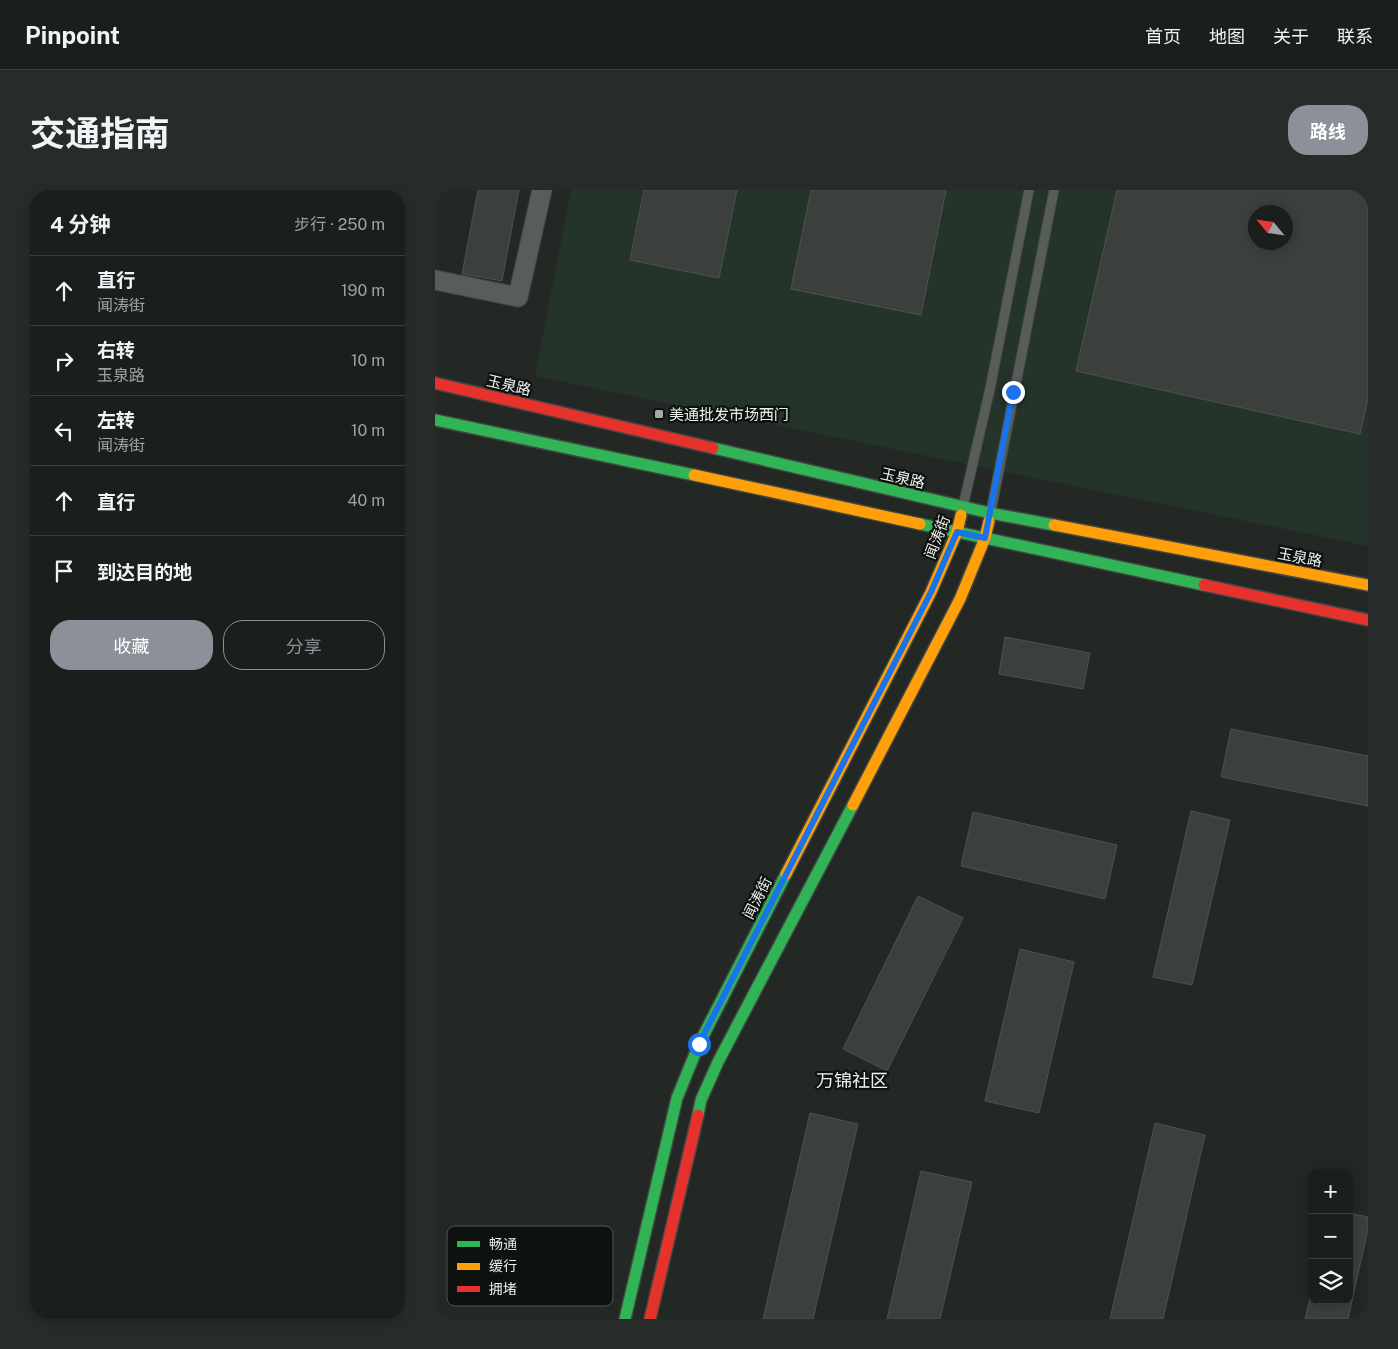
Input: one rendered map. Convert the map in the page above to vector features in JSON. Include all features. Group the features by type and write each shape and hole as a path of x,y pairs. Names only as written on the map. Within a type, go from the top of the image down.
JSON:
{"street":[{"path":"435,280 518,297 542,190"},
{"name":"玉泉路","path":"435,383 990,514 1368,585"},
{"path":"435,420 1368,620"},
{"name":"闻涛街","path":"625,1319 677,1098 695,1053 931,592 957,532 963,507"},
{"path":"650,1319 701,1100 718,1062 960,599 985,538 990,514"}],"lane":[{"path":"963,507 990,388 1029,190"},
{"path":"990,514 1054,190"}],"shaded area":[{"path":"571,190 1368,190 1368,546 535,376"}],"building":[{"path":"478,190 519,190 502,281 462,274"},
{"path":"644,190 737,190 719,278 630,260"},
{"path":"811,190 946,190 921,315 791,289"},
{"path":"1117,190 1368,190 1368,398 1360,434 1076,371"},
{"path":"1005,637 1090,653 1083,689 999,674"},
{"path":"1231,729 1368,756 1368,806 1221,777"},
{"path":"1191,811 1230,820 1192,985 1153,977"},
{"path":"973,812 1117,845 1105,899 961,866"},
{"path":"918,896 963,918 887,1071 843,1049"},
{"path":"1020,949 1074,962 1039,1113 985,1101"},
{"path":"810,1113 858,1124 813,1319 763,1319"},
{"path":"1155,1123 1205,1135 1163,1319 1110,1319"},
{"path":"921,1171 972,1182 940,1319 887,1319"},
{"path":"1353,1214 1368,1217 1368,1229 1353,1296"},
{"path":"1309,1304 1351,1304 1348,1319 1305,1319"}],"traffic: fast":[{"path":"435,420 694,475"},
{"path":"713,448 990,513 1054,525"},
{"path":"920,524 1204,585"},
{"path":"698,1115 701,1100 718,1062 853,805"},
{"path":"625,1319 677,1098 699,1044 786,874"}],"traffic: slow":[{"path":"694,475 920,524"},
{"path":"786,874 931,592 957,532 961,515"},
{"path":"853,805 960,599 985,538 989,521"},
{"path":"1054,525 1368,585"}],"traffic: jam":[{"path":"435,383 713,448"},
{"path":"1204,585 1368,620"},
{"path":"650,1319 698,1115"}],"place":[{"name":"美通批发市场西门","path":"659,414"}],"district":[{"name":"万锦社区","path":"852,1080"}],"route":[{"path":"699,1044 931,592 957,532 985,538 1013,392"}]}
